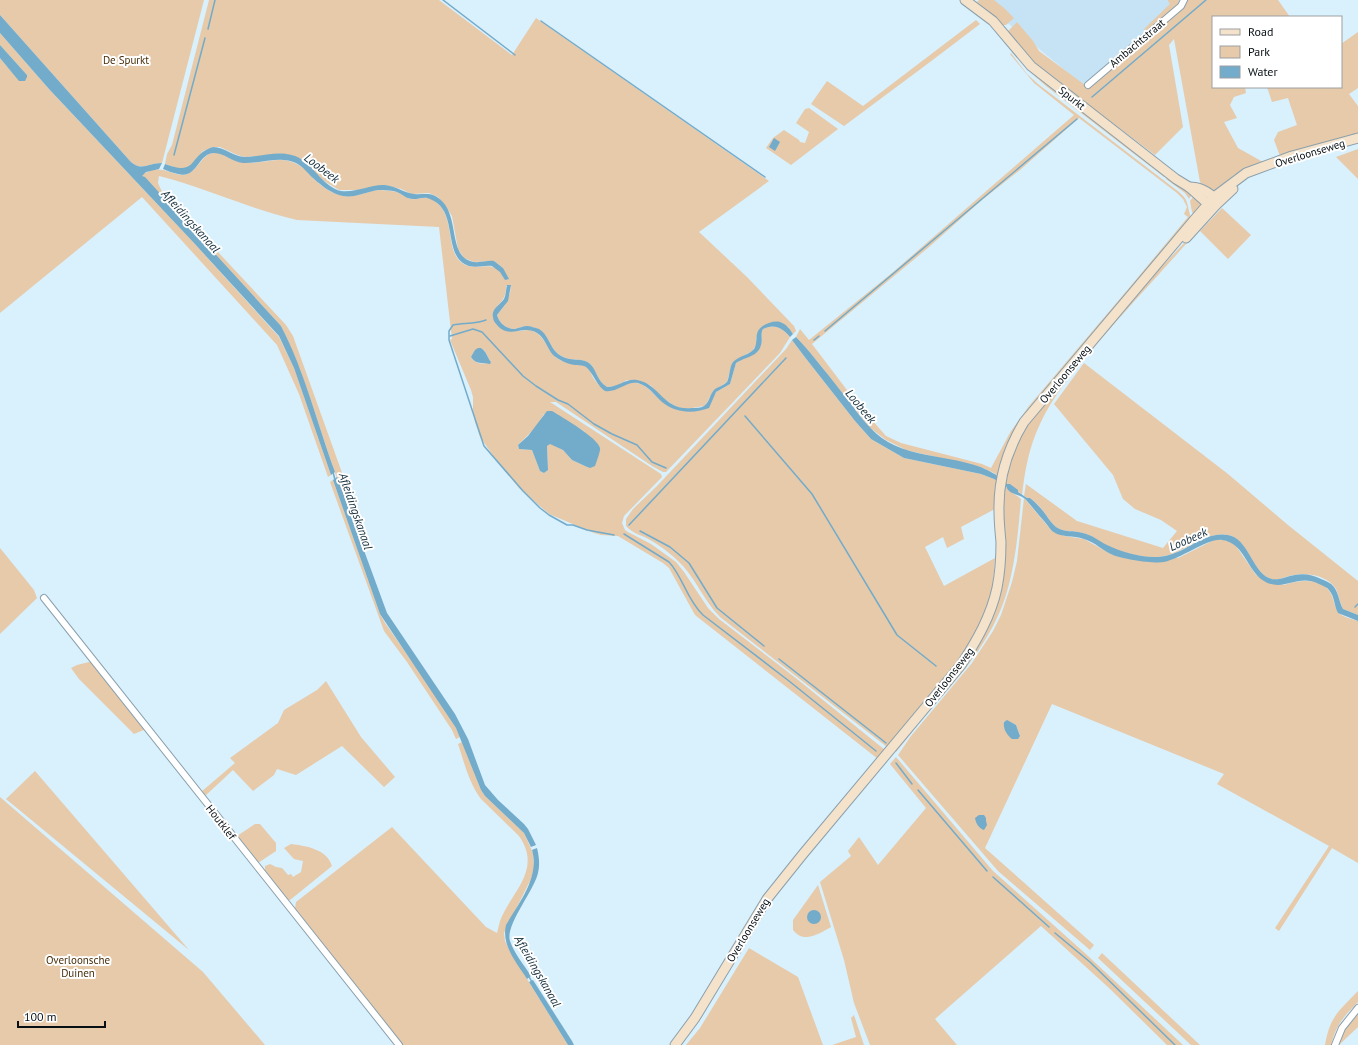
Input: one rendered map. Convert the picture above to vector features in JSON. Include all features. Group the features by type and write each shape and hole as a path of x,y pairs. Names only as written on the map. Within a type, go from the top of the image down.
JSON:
{"street":[{"name":"Spurkt","path":"965,0 993,21 1031,66 1176,179 1189,187 1197,187 1206,190 1213,202"},
{"name":"Ambachtstraat","path":"1088,85 1181,6 1184,0"},
{"name":"Overloonseweg","path":"675,1045 695,1018 767,899 961,664 976,643 988,618 997,587 1000,554 999,512 1002,473 1006,458 1024,422 1145,280 1152,276 1213,202 1262,168 1292,156 1358,138"},
{"name":"Houtklef","path":"44,598 399,1045"},
{"path":"1334,1045 1342,1028 1358,1008"}],"shaded area":[{"path":"980,0 1180,0 1084,86"}],"green space":[{"name":"De Spurkt","path":"0,0 204,0 162,163 138,166 130,161 0,15"},
{"path":"209,0 439,0 512,55 536,18 769,181 699,232 747,277 794,326 796,331 793,334 788,327 768,324 758,332 756,339 757,344 752,351 745,355 731,367 727,382 713,391 704,406 686,409 677,407 662,398 650,385 627,380 616,386 607,387 598,378 589,363 582,360 570,359 561,356 557,353 544,334 538,329 527,326 515,329 506,327 501,323 497,315 505,305 511,286 506,286 505,296 496,309 493,317 500,327 507,330 528,330 535,332 541,337 557,358 565,362 586,366 595,381 608,391 630,383 641,384 667,405 682,411 705,409 716,392 730,384 736,363 760,347 763,329 771,326 778,327 790,337 780,353 666,472 652,466 556,402 550,402 661,474 662,477 624,516 622,523 625,530 651,544 676,562 708,608 719,619 797,679 885,750 878,759 695,615 669,568 663,563 618,536 594,533 549,514 519,488 499,464 480,437 475,422 471,390 450,340 452,339 439,227 297,220 159,176 158,183 162,192 286,325 293,336 360,523 355,526 335,473 301,373 281,326 145,178 141,176 155,170 167,171 182,175 187,174 191,172 205,157 212,153 220,153 234,160 249,163 287,160 302,167 321,185 340,195 353,196 381,190 397,192 411,199 432,199 440,205 445,213 453,249 462,263 474,267 486,266 496,268 505,280 503,268 494,261 474,262 464,258 458,249 452,216 438,197 429,193 412,194 401,189 385,185 358,190 339,190 324,181 300,159 258,156 244,157 220,147 213,147 203,151 187,168 179,169 165,164 167,154 172,145","holes":["481,348 486,352 491,362 480,363 471,357","544,414 570,423 585,432 585,466 572,460 563,450 550,443 547,446 548,470 544,473 540,471 532,450 519,449 518,445 536,427"]},
{"path":"979,0 994,0 1014,18 1006,25 1002,25 975,4"},
{"path":"1168,0 1179,0 1178,5 1148,31 1144,30 1170,4"},
{"path":"1188,0 1278,0 1289,16 1212,16 1212,88 1245,88 1246,93 1234,97 1230,105 1237,118 1224,122 1238,148 1263,162 1234,175 1214,191 1207,190 1200,182 1174,39 1169,45 1183,127 1155,155 1091,107 1089,108 1029,61 1007,32 1017,22 1033,41 1039,51 1089,88 1183,9"},
{"path":"976,20 980,24 844,126 811,104 827,81 863,106"},
{"path":"1358,32 1358,88 1349,94 1358,106 1358,133 1280,156 1274,140 1278,132 1297,125 1288,98 1272,102 1267,88 1342,88 1342,43"},
{"path":"0,33 49,89 194,243 279,337 294,368 331,475 328,477 299,394 277,345 142,197 0,313 0,58 19,80 27,75 0,45"},
{"path":"1011,53 1027,74 1038,84 1179,192 1186,200 1192,219 1030,410 999,478 994,473 983,468 906,450 886,440 869,427 796,337 800,329 809,340 892,273 1074,115 1034,83 1010,54","holes":["1079,118 1183,199 1187,207 1184,214 1188,217 1029,406 1011,431 991,468 982,464 901,443 886,436 856,402 812,344 929,247 982,200 1020,170"]},
{"path":"1030,71 1165,174 1164,177 1046,86"},
{"path":"809,108 838,129 791,165 766,148 773,138 784,130 800,142 805,143 809,132 796,123 805,109"},
{"path":"1358,149 1358,179 1336,157"},
{"path":"1169,177 1193,193 1189,199 1185,193 1166,179"},
{"path":"1195,194 1201,202 1201,208 1194,216 1190,201"},
{"path":"1222,208 1251,235 1228,259 1200,231"},
{"path":"1200,226 1201,227 1072,373 1051,403 1036,433 1030,450 1022,495 1010,484 1006,484 1004,482 1019,437 1039,410 1121,310"},
{"path":"792,340 855,421 871,439 904,458 981,474 998,481 995,509 961,527 964,539 947,548 943,537 925,547 944,586 995,558 993,583 987,612 965,653 887,747 720,617 689,573 677,560 657,544 635,533 626,526 626,519 633,509 657,486 786,349"},
{"path":"1084,363 1228,474 1288,525 1358,581 1358,615 1343,609 1336,589 1327,580 1321,577 1301,574 1277,580 1269,578 1258,569 1240,542 1228,535 1220,534 1205,538 1169,555 1161,557 1145,557 1127,553 1104,544 1086,534 1062,530 1054,525 1037,504 1030,498 1029,499 1024,496 1026,484 1077,521 1163,548 1177,531 1161,520 1135,509 1123,499 1113,475 1054,404"},
{"path":"333,480 380,614 456,728 460,737 456,739 452,730 407,662 384,631 330,482"},
{"path":"1003,485 1021,499 1017,538 1008,589 997,619 978,651 967,666 896,752 894,748 914,725 994,609"},
{"path":"1024,498 1052,531 1065,536 1084,539 1113,555 1178,558 1216,539 1230,541 1236,546 1256,575 1284,585 1308,581 1321,584 1326,587 1331,594 1338,612 1345,617 1358,621 1358,863 1332,848 1279,931 1275,928 1329,846 1217,784 1224,774 1052,704 985,848 1094,945 1090,950 998,871 898,755 911,736 972,663 993,631 1001,615 1017,561","holes":["1007,721 1016,725 1020,735 1003,722"]},
{"path":"0,548 34,590 37,598 0,634"},
{"path":"93,661 146,729 134,734 79,679 71,668"},
{"path":"326,681 361,737 395,777 384,787 342,746 296,775 277,769 274,775 253,791 233,770 205,796 201,792 235,763 230,758 278,723 284,710 317,690"},
{"path":"462,742 481,790 485,796 524,833 533,853 534,869 531,879 504,933 505,941 568,1045 401,1045 295,908 296,902 392,827 486,927 497,933 505,910 523,880 528,860 526,848 519,836 481,799 477,793 467,772 458,744"},
{"path":"896,757 993,871 1087,955 1183,1045 1167,1045 1109,988 1041,926 935,1019 957,1045 870,1045 854,1003 844,960 820,882 851,856 848,851 859,837 878,865 926,808 890,764"},
{"path":"35,771 189,950 6,799"},
{"name":"Overloonsche Duinen","path":"0,797 203,972 265,1045 0,1045"},
{"path":"255,824 260,824 276,843 276,851 258,863 237,836"},
{"path":"291,844 309,847 321,852 326,856 332,866 290,900 287,900 265,871 265,866 270,864 282,868 288,875 291,874 293,877 301,872 303,861 294,859 284,848"},
{"path":"818,885 831,927 816,935 806,937 802,936 793,930 793,920"},
{"path":"749,948 798,977 823,1045 686,1045 700,1028"},
{"path":"1102,953 1200,1045 1191,1045 1098,958"},
{"path":"1358,991 1358,1002 1341,1021 1335,1032 1331,1045 1325,1045 1327,1035 1336,1015"},
{"path":"1358,1012 1358,1027 1339,1045 1344,1028"},
{"path":"854,1015 864,1045 832,1045 856,1037 851,1018"}],"water":[{"path":"0,15 130,161 138,166 162,163 159,169 146,172 142,176 145,177 281,326 297,361 335,472 331,475 294,368 279,336 49,89 0,33"},
{"path":"0,45 27,75 25,81 19,81 0,58"},
{"path":"774,138 780,142 775,151 769,147"},
{"path":"213,147 221,148 244,157 273,154 287,154 294,156 306,163 330,186 341,191 352,191 385,185 410,193 434,195 444,204 449,212 456,241 463,257 473,262 494,261 503,268 509,279 505,280 500,272 492,266 472,267 461,261 455,253 452,244 445,213 439,205 428,198 411,199 397,192 383,190 352,196 339,195 324,187 296,163 284,160 243,163 235,161 222,154 214,153 204,157 194,170 185,175 176,174 163,169 165,164 183,168 188,166 199,155"},
{"path":"507,285 511,285 508,301 497,315 499,321 503,325 512,329 527,326 539,329 545,334 557,353 561,356 586,361 592,365 603,384 607,387 615,386 629,380 645,382 668,402 682,408 698,408 706,405 714,390 727,382 733,362 754,349 757,333 764,325 771,322 780,322 788,327 793,334 790,337 778,327 771,326 763,329 762,343 757,352 736,363 730,384 716,392 709,408 691,412 678,410 667,406 642,384 634,383 614,390 605,391 587,367 566,363 560,360 553,355 537,333 527,330 512,332 502,329 493,319 493,312 504,299"},
{"path":"796,337 866,423 882,438 902,449 981,467 995,474 1007,484 1010,484 1018,490 1018,492 1027,498 1030,498 1041,509 1052,524 1059,529 1080,532 1121,551 1146,557 1162,557 1176,553 1212,536 1228,535 1235,537 1245,548 1258,569 1269,578 1279,579 1298,574 1305,574 1315,576 1330,583 1336,590 1343,609 1358,615 1358,621 1338,613 1331,593 1327,588 1319,584 1311,581 1297,581 1278,585 1264,581 1254,571 1236,546 1230,542 1216,540 1209,542 1164,562 1146,562 1118,557 1088,540 1059,535 1052,531 1024,498 1012,493 1006,486 994,479 981,474 904,458 871,439 855,421 792,340"},
{"path":"478,348 485,351 491,362 490,364 473,360 471,357"},
{"path":"547,411 552,411 587,433 598,444 600,449 595,466 590,468 572,460 563,450 550,444 547,446 548,470 544,473 540,471 532,450 519,449 518,445 528,436"},
{"path":"337,477 387,613 455,714 468,739 485,785 498,800 524,824 536,845 531,847 524,833 485,796 481,790 456,728 380,614 333,480"},
{"path":"1007,720 1016,725 1020,736 1018,739 1012,739 1008,736 1004,727 1004,722"},
{"path":"979,815 984,815 986,818 987,825 984,830 978,826 975,820 975,818"},
{"path":"537,848 539,860 538,873 516,917 510,934 510,941 514,950 531,976 527,979 511,954 505,932 506,925 522,899 531,880 534,860 532,850"},
{"path":"814,910 819,912 821,917 819,922 814,924 809,922 807,917 809,912"},
{"path":"533,980 574,1045 568,1045 529,982"}],"waterway":[{"path":"208,29 215,0"},
{"path":"443,0 515,55"},
{"path":"1092,97 1206,0"},
{"path":"541,21 765,177"},
{"path":"174,155 205,38"},
{"path":"825,331 1077,119"},
{"path":"486,320 453,325 449,331 449,340 484,446 523,491 549,515 567,525 573,525 587,530 614,535"},
{"path":"450,336 473,329 482,332 523,376 536,386 558,400 568,404 594,424 637,445 652,462 666,468"},
{"path":"814,340 819,336"},
{"path":"629,525 786,358"},
{"path":"745,416 812,494 897,635 936,666"},
{"name":"Afleidingskanaal","path":"333,472 335,480"},
{"path":"640,531 670,547 689,563 717,608 764,646"},
{"path":"624,534 669,562 678,574 693,602 703,615 789,681 876,751"},
{"path":"1355,607 1358,604"},
{"path":"779,659 886,743"},
{"path":"896,763 912,784"},
{"path":"918,790 987,871"},
{"path":"993,877 1049,927"},
{"path":"1055,933 1090,962 1175,1045"},
{"name":"Afleidingskanaal","path":"528,975 532,982"}],"water label":[{"name":"Loobeek","path":"322,168"},
{"name":"Loobeek","path":"861,406"},
{"name":"Loobeek","path":"1188,539"}]}
